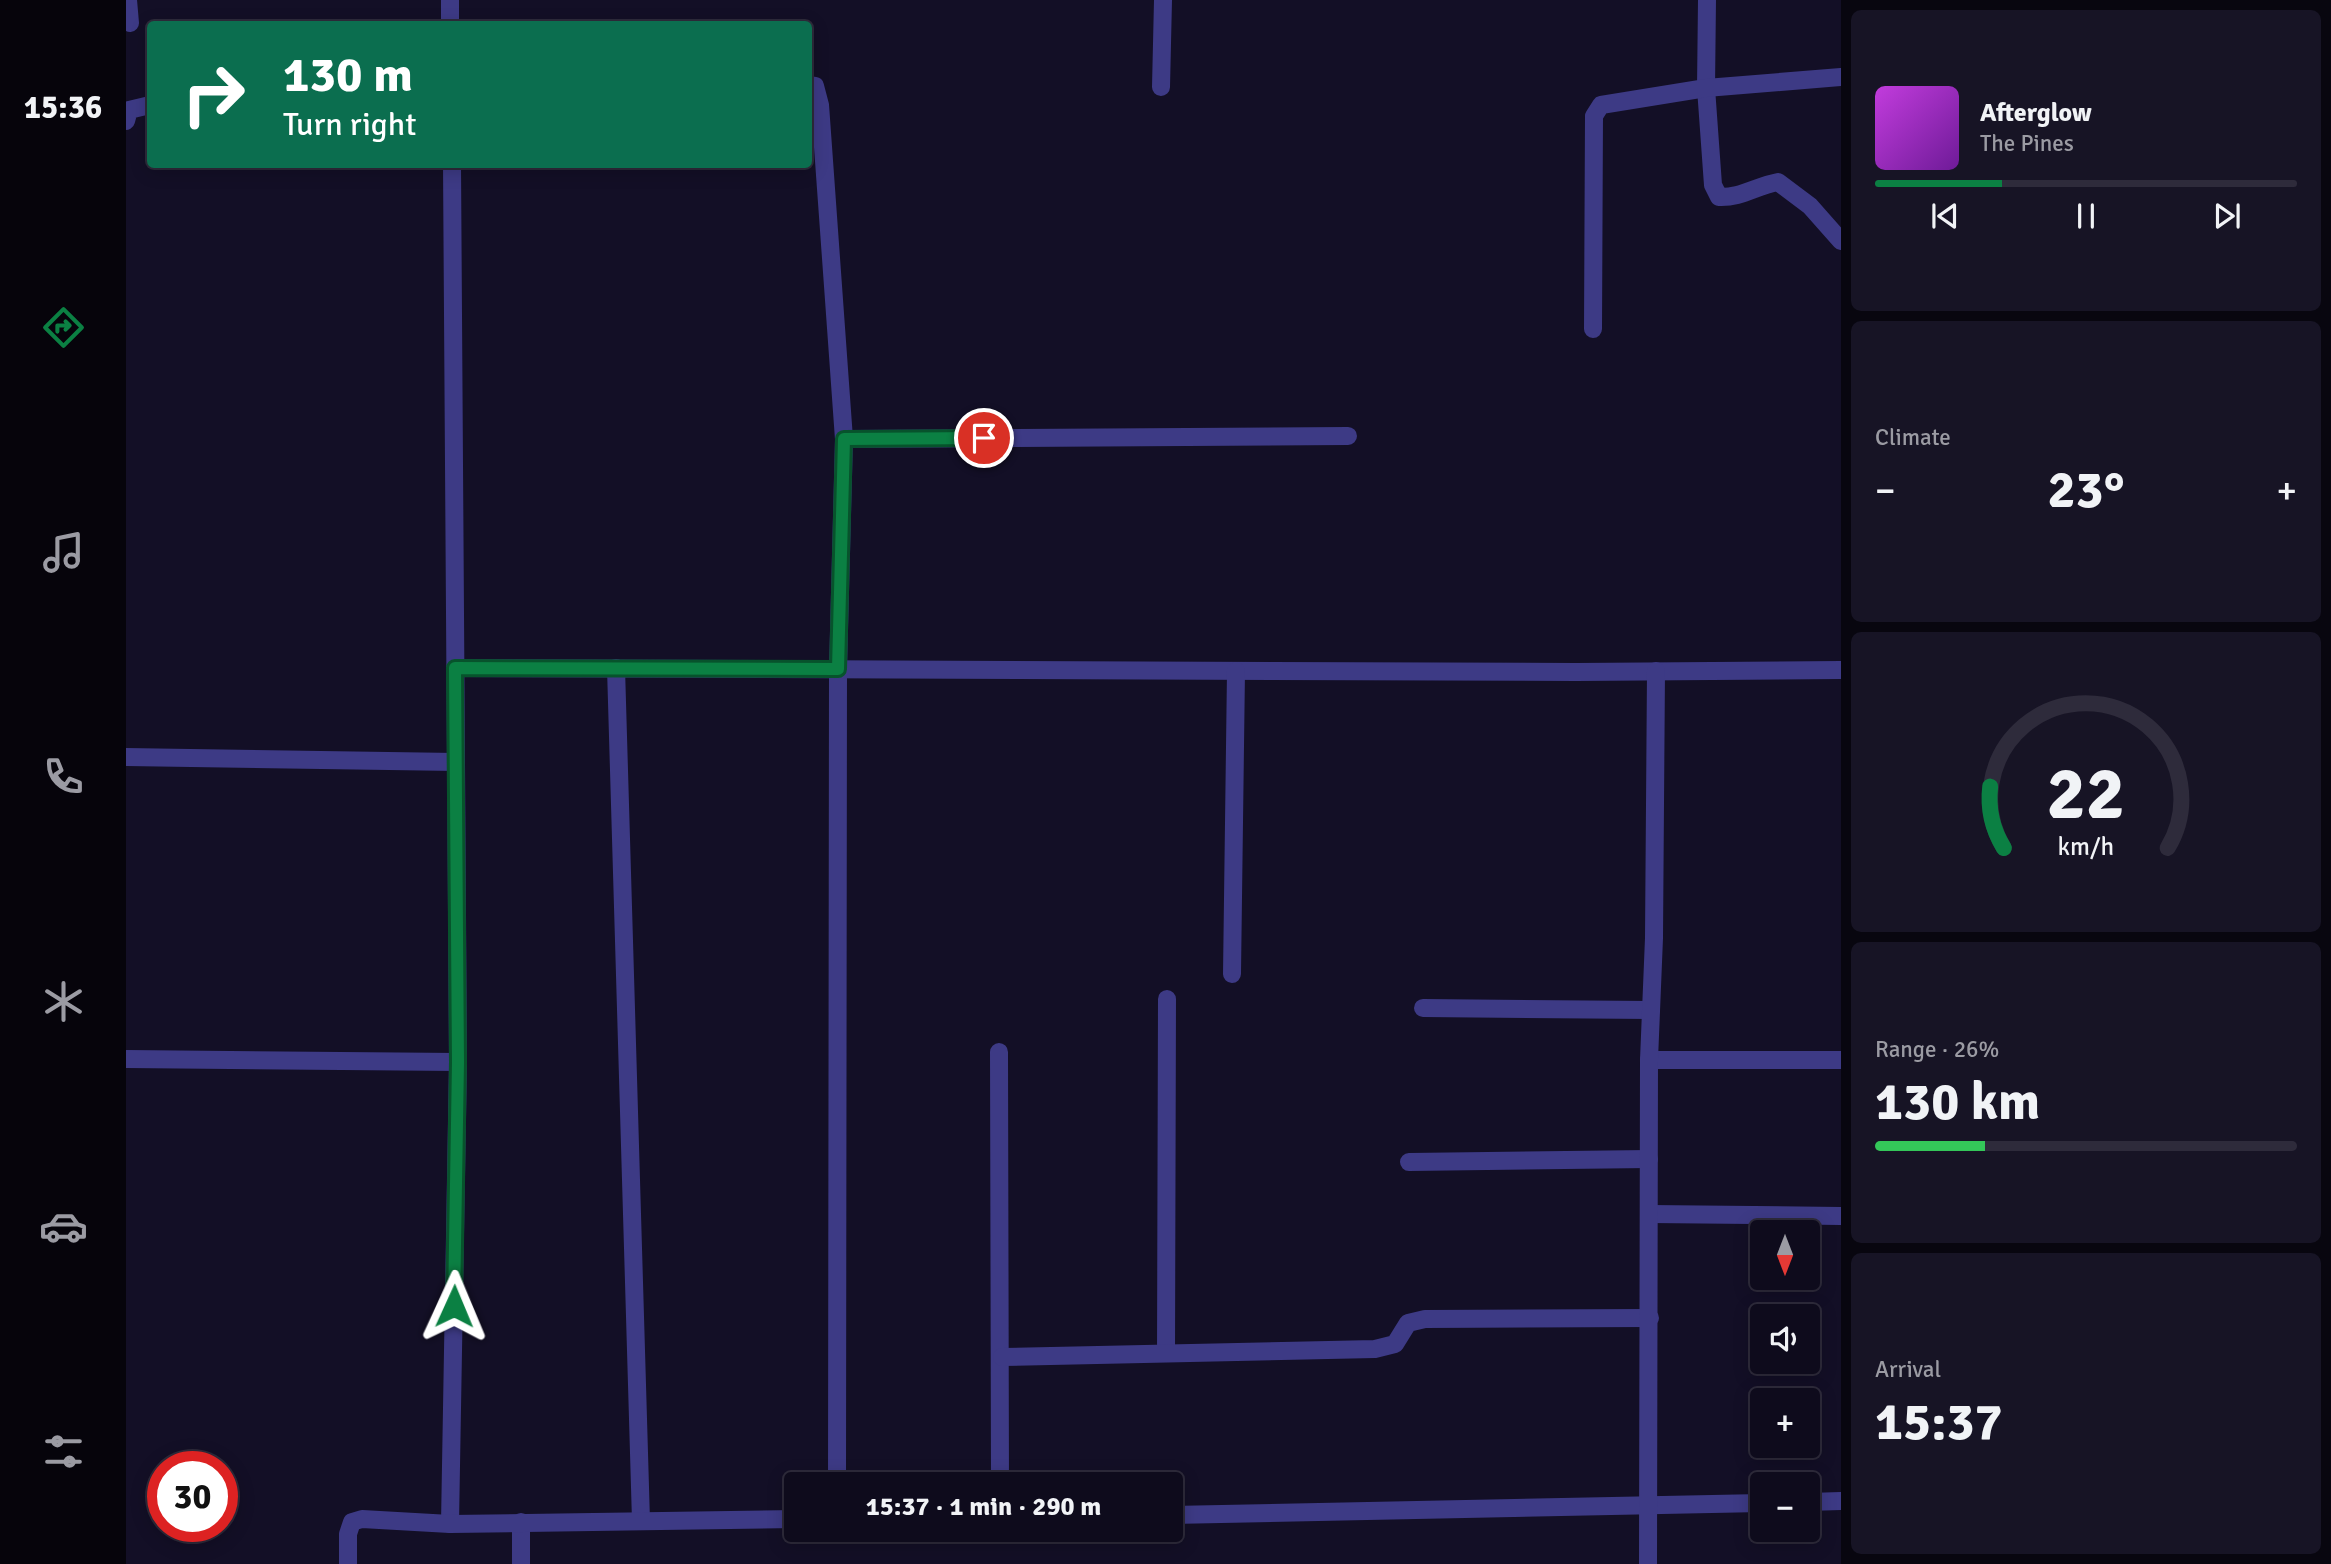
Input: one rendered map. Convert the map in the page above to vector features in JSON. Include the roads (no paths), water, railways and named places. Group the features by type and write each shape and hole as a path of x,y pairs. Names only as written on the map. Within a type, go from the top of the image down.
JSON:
{"street":[{"path":"128,0 130,23"},
{"path":"450,0 450,21"},
{"path":"1161,87 1163,0"},
{"path":"1707,0 1706,88 1713,184 1719,197 1737,198 1756,186 1778,182 1810,206 1841,241"},
{"path":"1593,330 1594,116 1601,105 1706,88 1841,77"},
{"path":"812,86 815,86 820,105 844,439 838,669 836,1472"},
{"path":"126,121 129,110 147,106"},
{"path":"450,1524 458,1062 452,168"},
{"path":"844,439 1348,436"},
{"path":"455,668 1841,670"},
{"path":"616,668 641,1521"},
{"path":"1233,974 1236,671"},
{"path":"1648,1564 1649,1059 1656,671"},
{"path":"126,757 456,762"},
{"path":"1166,1353 1167,999"},
{"path":"1423,1007 1651,1010"},
{"path":"999,1052 1002,1357 1000,1472"},
{"path":"126,1059 458,1062"},
{"path":"1649,1059 1841,1060"},
{"path":"1409,1162 1649,1159"},
{"path":"1649,1214 1841,1216"},
{"path":"1002,1357 1375,1349 1395,1344 1408,1323 1425,1319 1650,1318"},
{"path":"1820,1502 1841,1501"},
{"path":"1183,1515 1750,1503"},
{"path":"348,1564 348,1534 352,1522 362,1519 450,1524 784,1519"},
{"path":"521,1522 521,1564"}]}
